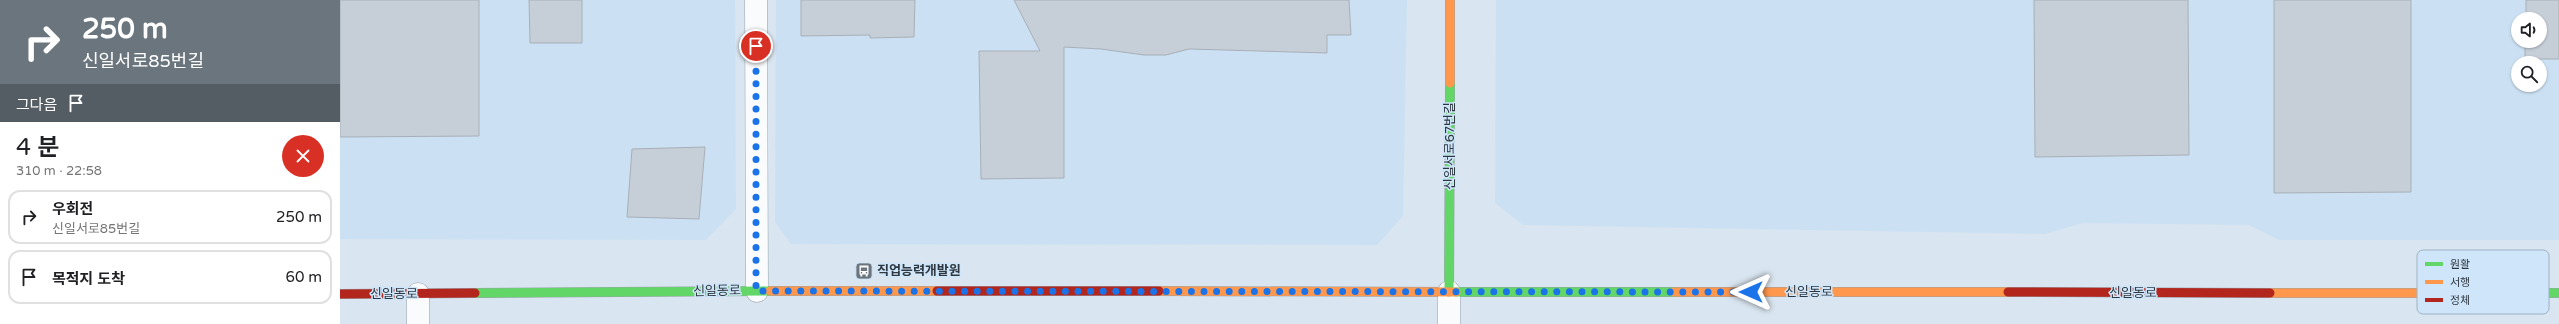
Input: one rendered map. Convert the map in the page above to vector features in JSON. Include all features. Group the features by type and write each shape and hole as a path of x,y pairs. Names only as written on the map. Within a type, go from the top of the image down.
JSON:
{"main road":[{"name":"신일서로67번길","path":"1449,292 1450,0"},
{"name":"신일동로","path":"340,294 756,291 2417,293"},
{"name":"신일동로","path":"2549,293 2559,293"}],"street":[{"path":"756,0 756,291"},
{"path":"1449,292 1450,324"},
{"path":"418,294 418,324"}],"shaded area":[{"path":"340,0 735,0 736,209 706,240 340,239"},
{"path":"776,0 1407,0 1403,216 1377,245 791,244 775,222"},
{"path":"1496,0 2559,0 2559,240 2279,240 2249,225 2083,223 2045,234 1523,225 1495,203"}],"building":[{"path":"340,0 479,0 479,136 340,137"},
{"path":"529,0 582,0 582,43 530,43"},
{"path":"801,0 915,0 914,37 870,38 870,35 801,36"},
{"path":"1014,0 1349,0 1351,35 1327,35 1327,53 1189,49 1166,55 1144,55 1101,49 1064,47 1064,178 981,179 979,51 1040,51"},
{"path":"2034,0 2188,0 2189,155 2035,157"},
{"path":"2274,0 2411,0 2411,192 2274,193"},
{"path":"2526,0 2559,0 2559,59 2547,59 2547,56 2525,56 2525,48 2547,48 2547,12 2526,12"},
{"path":"705,147 699,219 627,217 632,149"}],"traffic: fast":[{"path":"1449,292 1450,83"},
{"path":"475,293 770,291"},
{"path":"1456,292 1674,292"},
{"path":"2549,293 2559,293"}],"traffic: slow":[{"path":"1450,0 1450,83"},
{"path":"770,291 937,291"},
{"path":"1159,291 1456,292"},
{"path":"1674,292 2008,292"},
{"path":"2270,293 2417,293"}],"traffic: jam":[{"path":"937,291 1159,291"},
{"path":"2008,292 2270,293"},
{"path":"340,294 475,293"}],"place":[{"name":"직업능력개발원","path":"864,271"}],"route":[{"path":"756,46 756,291 1751,292"}]}
